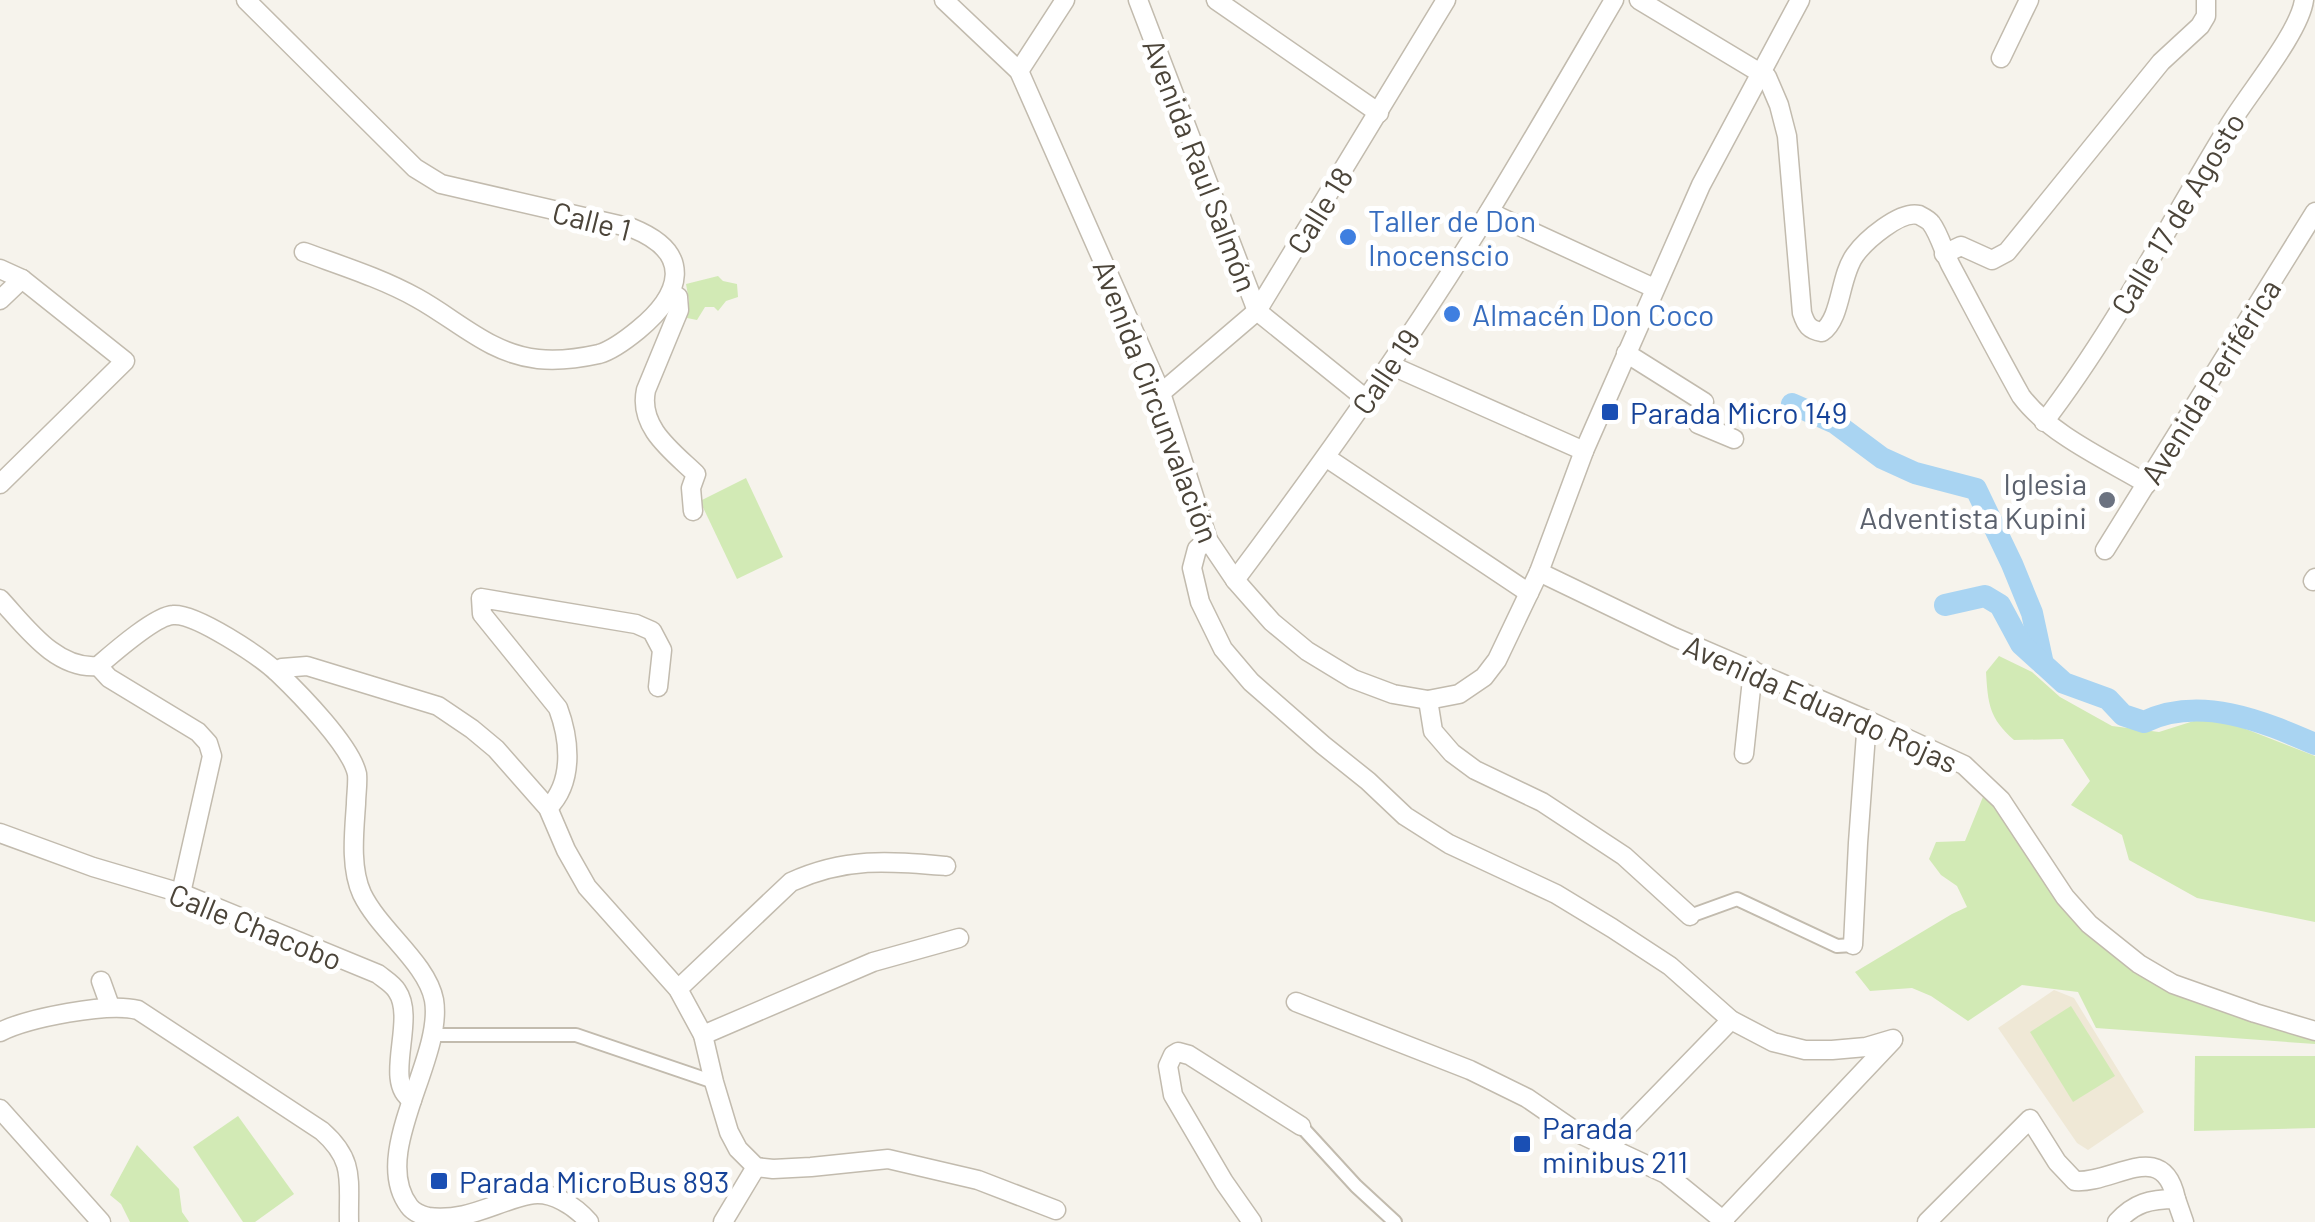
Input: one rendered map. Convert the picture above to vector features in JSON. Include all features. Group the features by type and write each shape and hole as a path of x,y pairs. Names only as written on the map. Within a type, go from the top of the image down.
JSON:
{"street":[{"name":"Calle 1","path":"246,0 415,168 441,184 632,228 648,234 674,262 676,278 672,293 680,302 679,310 643,403 658,438 696,474 691,488 692,511"},
{"name":"Avenida Circunvalación","path":"944,0 1018,72 1161,393 1208,540 1272,622 1307,651 1353,679 1393,694 1428,700"},
{"path":"1018,72 1065,0"},
{"name":"Avenida Raul Salmón","path":"1138,0 1257,311 1366,399"},
{"path":"1216,0 1380,113"},
{"name":"Calle 18","path":"1161,393 1257,311 1446,0"},
{"name":"Calle 19","path":"1236,580 1390,365 1489,212 1614,0"},
{"path":"1639,0 1760,72 1772,88 1787,136 1806,325 1822,332 1828,329 1852,258 1871,237 1888,225 1920,215 1931,222 2020,396 2044,422 2147,484"},
{"path":"1800,0 1701,184 1584,451 1538,572 1497,660 1484,678 1459,694 1428,700 1433,732 1452,753 1476,770 1542,802 1624,856 1690,916 1737,899 1837,946 1854,945 1868,720"},
{"path":"2001,58 2029,0"},
{"path":"1944,254 1961,246 1992,260 2007,252 2162,62 2200,26 2206,16 2206,0"},
{"name":"Calle 17 de Agosto","path":"2044,422 2080,374 2232,120 2287,40 2304,0"},
{"path":"1489,212 1654,288"},
{"name":"Avenida Periférica","path":"2105,550 2315,212"},
{"path":"304,252 418,298 511,355 542,359 601,353 626,340 672,293"},
{"path":"0,269 22,279 126,361 0,484"},
{"path":"0,300 22,279"},
{"path":"1626,353 1704,402 1698,424 1734,439"},
{"path":"1390,365 1584,451"},
{"path":"1327,458 1528,593"},
{"path":"1208,540 1197,549 1192,568 1200,602 1223,649 1252,682 1405,816 1448,844 1556,894 1612,928 1670,966 1731,1020 1773,1042 1805,1050 1866,1047 1893,1040 1724,1221 1666,1174 1578,1133 1526,1098 1470,1070 1296,1002"},
{"name":"Avenida Eduardo Rojas","path":"1538,572 1674,637 1964,765 1988,786 2017,822 2065,897 2089,924 2139,964 2173,984 2255,1014 2315,1030"},
{"path":"548,808 556,800 566,772 564,724 558,708 482,614 481,598 636,624 652,631 662,650 658,687"},
{"path":"0,599 54,653 75,664 98,666 109,678 198,732 208,743 212,756 181,894"},
{"path":"98,666 123,644 172,615 202,624 234,641 276,671 336,737 351,757 358,776 354,861 361,892 382,925 427,979 434,1002 433,1035 396,1161 397,1178 411,1217 456,1220 529,1194 544,1194 561,1200 584,1220"},
{"path":"276,671 307,666 438,706 496,750 548,808 587,887 678,989 703,1035 729,1132 738,1149 756,1167 811,1167 888,1159 978,1180 1054,1216"},
{"path":"1744,754 1752,670"},
{"name":"Calle Chacobo","path":"0,832 92,867 181,894 378,974 396,989 403,1005 399,1081 405,1096 412,1100"},
{"path":"678,989 792,882 839,866 881,861 946,866"},
{"path":"703,1035 873,962 959,938"},
{"path":"101,980 110,1006"},
{"path":"0,1032 28,1022 110,1006 138,1010 335,1143 348,1170 348,1222"},
{"path":"1610,1149 1731,1020"},
{"path":"433,1035 576,1035 714,1082"},
{"path":"1252,1222 1173,1095 1168,1066 1178,1052 1301,1126 1395,1222"},
{"path":"0,1108 101,1222"},
{"path":"1927,1222 2030,1118 2057,1162 2075,1180 2086,1182 2150,1165 2165,1175 2173,1185 2184,1222"},
{"path":"723,1222 756,1167"},
{"path":"2117,1222 2140,1202 2176,1199"}],"shaded area":[{"path":"2054,990 2074,998 2144,1112 2088,1150 2077,1143 1998,1028"}],"green space":[{"path":"718,276 737,284 738,297 726,301 718,311 705,307 697,320 687,318 686,284"},
{"path":"746,478 783,557 737,579 700,501"},
{"path":"1999,656 2032,672 2060,697 2112,726 2159,732 2200,719 2233,724 2315,756 2315,922 2197,898 2129,860 2122,835 2071,805 2090,781 2063,739 2014,740 1995,717 1986,672"},
{"path":"1985,792 2072,899 2142,963 2315,1024 2315,1044 2096,1028 2078,992 2022,985 1968,1021 1912,988 1870,991 1855,972 1967,907 1957,886 1941,875 1929,859 1936,842 1965,841"},
{"path":"2071,1006 2115,1076 2073,1102 2030,1032"},
{"path":"2195,1056 2315,1056 2315,1128 2194,1131"},
{"path":"238,1116 294,1194 255,1222 243,1222 193,1147"},
{"path":"137,1145 179,1189 182,1212 189,1222 130,1222 121,1204 110,1195"}],"waterway":[{"path":"1792,404 1835,423 1882,458 1915,473 1976,489 2032,613 2043,664"},
{"path":"1945,605 1985,596 2000,605 2021,644 2064,683 2108,699 2123,715 2144,722 2187,711 2231,714 2315,744"}],"place":[{"name":"Taller de Don Inocenscio","path":"1348,237"},
{"name":"Almacén Don Coco","path":"1452,314"},
{"name":"Parada Micro 149","path":"1610,412"},
{"name":"Iglesia Adventista Kupini","path":"2107,500"},
{"name":"Parada minibus 211","path":"1522,1144"},
{"name":"Parada MicroBus 893","path":"439,1181"}]}
